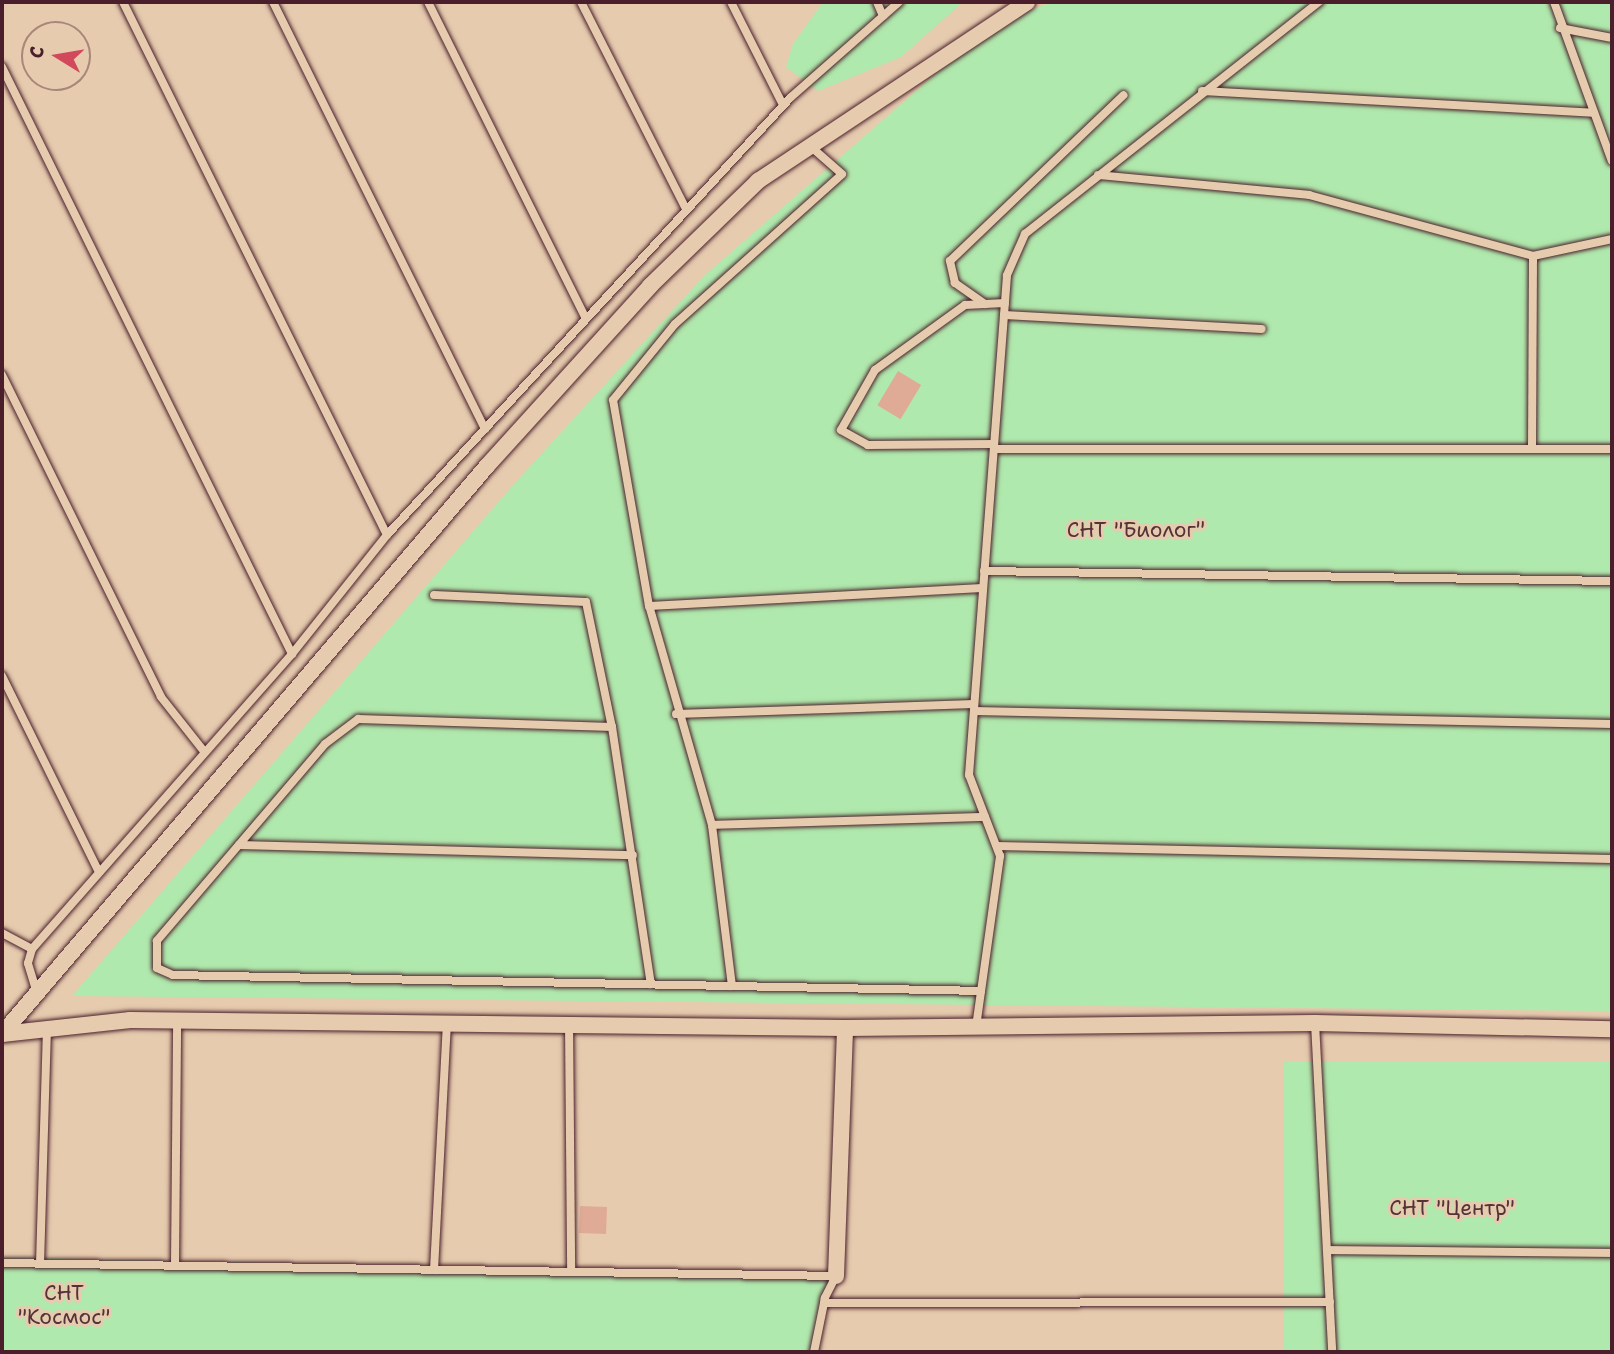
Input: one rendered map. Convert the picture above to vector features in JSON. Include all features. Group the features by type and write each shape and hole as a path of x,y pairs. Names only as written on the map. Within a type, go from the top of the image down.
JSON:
{"street":[{"path":"2,1034 487,467 650,286 758,181 1027,2"},
{"path":"2,1034 177,1020 845,1028 1315,1023 1612,1029"},
{"path":"836,1276 845,1028"}],"lane":[{"path":"123,2 387,536"},
{"path":"273,2 485,429"},
{"path":"428,2 586,319"},
{"path":"581,2 686,209"},
{"path":"731,2 783,105"},
{"path":"877,2 883,16"},
{"path":"37,993 28,963 32,949 203,750 292,654 387,536 783,105 899,2"},
{"path":"975,1027 1000,856 969,775 1007,275 1025,234 1202,91 1319,2"},
{"path":"1554,2 1560,28 1612,161"},
{"path":"1560,28 1612,38"},
{"path":"2,66 292,654"},
{"path":"1202,91 1593,113"},
{"path":"985,304 955,283 950,261 1124,94"},
{"path":"732,986 712,825 676,715 649,606 613,400 675,324 842,174 809,145"},
{"path":"1098,175 1309,195 1533,256 1612,239"},
{"path":"1532,449 1533,256"},
{"path":"1005,303 965,305 875,370 841,430 869,444 994,447 1612,449"},
{"path":"1004,314 1262,329"},
{"path":"2,375 161,696 203,750"},
{"path":"984,571 1612,581"},
{"path":"649,606 983,588"},
{"path":"434,595 586,602 633,855 651,984"},
{"path":"2,676 99,872"},
{"path":"676,715 974,708 1612,724"},
{"path":"611,727 358,719 325,744 157,941 157,968 173,975 981,991"},
{"path":"712,825 985,817"},
{"path":"239,845 633,855"},
{"path":"997,846 1612,859"},
{"path":"2,933 32,949"},
{"path":"175,1266 177,1020"},
{"path":"434,1270 447,1022"},
{"path":"569,1023 571,1272"},
{"path":"1315,1023 1332,1352"},
{"path":"40,1264 47,1029"},
{"path":"1328,1250 1612,1253"},
{"path":"2,1263 836,1276 824,1303 814,1352"},
{"path":"824,1303 1330,1302"}],"green space":[{"path":"823,2 963,2 901,57 818,91 786,67 793,44"},
{"name":"СНТ \"Биолог\"","path":"1053,2 1612,2 1612,1011 72,996 514,484 704,276 994,23"},
{"name":"СНТ \"Центр\"","path":"1284,1062 1612,1062 1612,1352 1284,1352"},
{"name":"СНТ \"Космос\"","path":"2,1257 836,1276 825,1298 814,1352 2,1352"}],"building":[{"path":"898,371 921,385 901,419 877,405"},
{"path":"580,1206 607,1207 606,1234 579,1233"}]}
